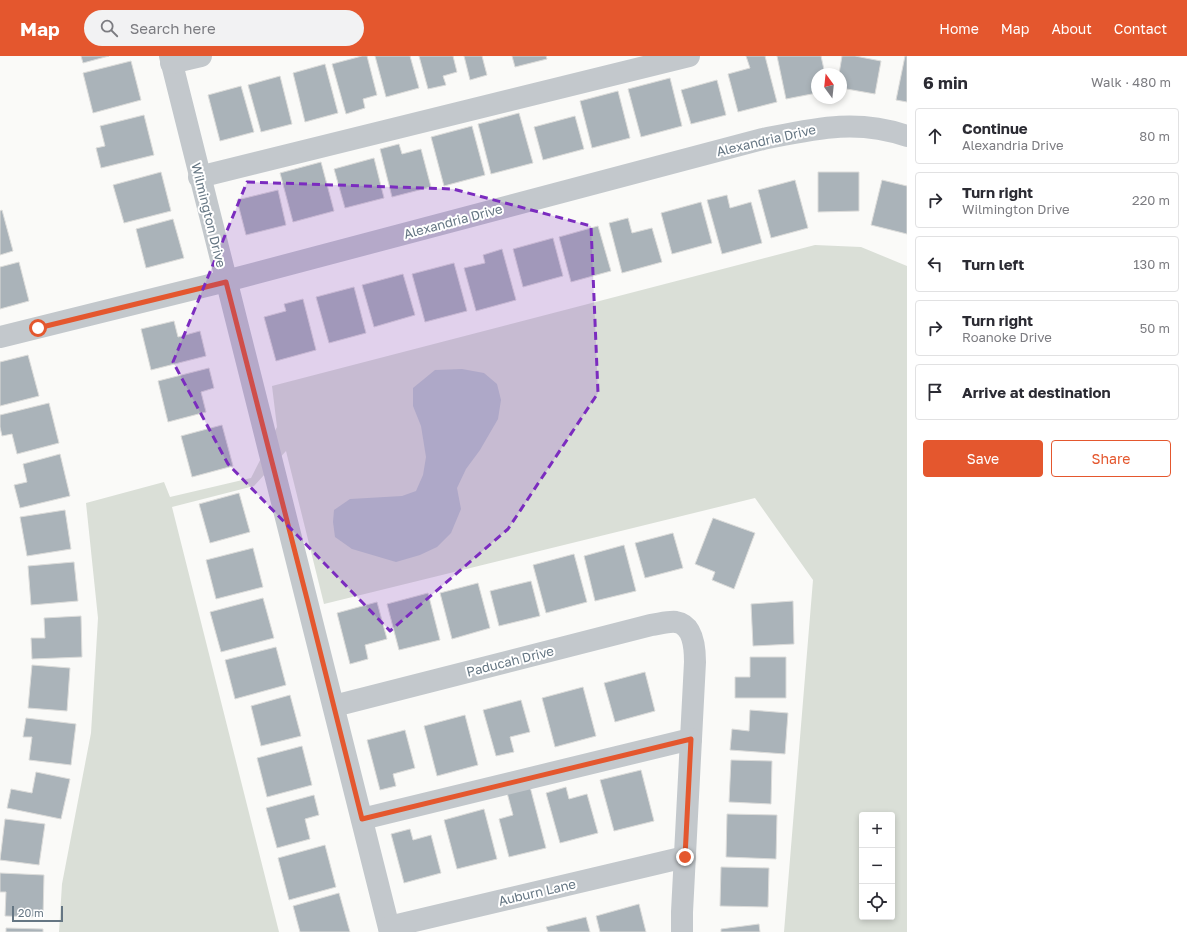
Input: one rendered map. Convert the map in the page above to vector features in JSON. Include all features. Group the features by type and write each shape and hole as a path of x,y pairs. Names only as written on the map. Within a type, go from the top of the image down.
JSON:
{"street":[{"path":"170,60 201,56"},
{"path":"199,177 689,56"},
{"name":"Wilmington Drive","path":"170,60 390,929"},
{"name":"Alexandria Drive","path":"0,338 226,282 763,139 827,127 850,126 874,127 907,136"},
{"name":"Paducah Drive","path":"334,706 651,625 677,622 686,626 695,647 691,739"},
{"path":"362,819 691,739 682,932"},
{"name":"Auburn Lane","path":"390,929 685,857"}],"highlighted area":[{"path":"247,182 453,189 591,226 598,393 508,529 390,631 228,464 173,362"}],"shaded area":[{"path":"815,245 861,247 907,266 907,932 784,932 813,580 755,498 324,604 286,451 254,486 172,507 279,932 59,932 62,884 91,733 98,618 86,503 164,482 170,497 251,478 277,427 272,386"},
{"path":"462,369 484,373 497,384 501,400 498,419 480,450 466,469 457,488 461,509 451,533 437,547 420,555 396,562 352,549 335,537 333,522 334,510 350,499 402,496 416,491 423,475 426,457 421,426 413,406 413,388 435,370"}],"building":[{"path":"81,56 109,56 83,63"},
{"path":"367,56 377,95 363,99 365,108 346,114 332,64"},
{"path":"375,56 410,56 419,88 386,97"},
{"path":"419,56 453,56 457,72 443,76 446,85 428,89"},
{"path":"464,56 482,56 487,75 470,80"},
{"path":"512,56 546,56 547,59 515,67"},
{"path":"746,56 765,56 777,102 738,112 728,74 750,68"},
{"path":"777,56 821,56 824,68 811,68 811,94 786,99"},
{"path":"842,56 855,56 881,61 875,94 847,89 847,68 840,68"},
{"path":"905,56 907,56 907,102 896,100"},
{"path":"131,61 141,100 93,113 83,73"},
{"path":"325,64 338,113 305,122 293,73"},
{"path":"280,76 292,124 261,132 248,85"},
{"path":"670,78 682,126 641,137 628,89"},
{"path":"717,80 726,115 691,124 681,90"},
{"path":"241,86 254,132 220,141 208,95"},
{"path":"618,91 630,138 592,148 580,101"},
{"path":"519,113 533,163 491,174 478,124"},
{"path":"144,115 154,155 101,168 96,148 105,146 100,126"},
{"path":"575,116 584,149 543,160 534,127"},
{"path":"472,126 485,175 444,186 431,137"},
{"path":"399,144 402,154 421,149 431,187 392,197 380,149"},
{"path":"374,158 384,198 345,208 334,169"},
{"path":"321,162 334,211 293,222 280,173"},
{"path":"161,172 171,211 124,223 113,185"},
{"path":"818,172 859,172 859,211 818,212"},
{"path":"795,180 808,228 771,238 758,190"},
{"path":"882,180 907,186 907,234 871,225"},
{"path":"278,190 286,225 246,235 237,200"},
{"path":"727,195 730,208 751,202 762,243 722,254 707,200"},
{"path":"701,202 712,243 672,254 661,213"},
{"path":"2,210 13,251 0,255 0,211"},
{"path":"628,218 632,233 652,228 662,262 622,273 609,223"},
{"path":"173,219 184,258 146,268 136,229"},
{"path":"598,226 611,271 571,282 559,237"},
{"path":"553,238 563,276 523,287 513,249"},
{"path":"502,249 516,300 476,311 464,268 485,263 483,255"},
{"path":"19,262 29,301 0,309 0,267"},
{"path":"454,263 467,311 425,322 412,274"},
{"path":"403,274 415,315 374,327 362,285"},
{"path":"354,287 366,333 329,343 316,297"},
{"path":"303,299 316,350 276,361 264,317 286,311 284,304"},
{"path":"174,321 178,337 200,331 206,356 151,370 141,329"},
{"path":"28,355 39,396 0,406 0,362"},
{"path":"209,368 214,388 201,392 206,412 168,422 158,381"},
{"path":"49,403 59,443 17,454 12,434 2,436 0,415"},
{"path":"222,425 233,466 192,477 181,436"},
{"path":"60,454 70,496 20,508 14,485 27,482 23,464"},
{"path":"239,493 250,532 210,543 199,504"},
{"path":"65,510 71,549 27,556 20,517"},
{"path":"713,518 755,533 734,589 712,580 715,572 695,564"},
{"path":"673,533 683,568 645,578 635,543"},
{"path":"624,545 636,591 595,601 584,556"},
{"path":"253,548 263,587 216,599 206,560"},
{"path":"574,554 587,602 546,613 533,565"},
{"path":"74,562 78,601 31,605 28,566"},
{"path":"531,581 540,616 499,626 490,591"},
{"path":"478,583 490,628 452,639 440,593"},
{"path":"428,593 440,640 399,650 387,604"},
{"path":"263,598 274,638 221,652 210,612"},
{"path":"793,601 794,644 753,646 751,604"},
{"path":"377,602 387,639 365,645 368,659 350,664 337,613"},
{"path":"81,616 82,657 32,659 31,638 45,638 44,618"},
{"path":"276,647 286,685 235,699 225,660"},
{"path":"750,657 786,657 786,698 735,698 735,677 750,677"},
{"path":"32,665 70,668 67,711 28,708"},
{"path":"645,672 655,711 615,722 604,683"},
{"path":"583,687 596,736 555,747 542,698"},
{"path":"290,695 301,736 261,746 251,706"},
{"path":"521,700 530,732 510,737 514,752 496,756 483,710"},
{"path":"750,710 788,713 785,754 730,750 732,729 749,731"},
{"path":"465,715 478,765 437,776 424,726"},
{"path":"26,718 76,724 71,765 29,760 32,737 23,737"},
{"path":"405,730 415,768 393,774 396,786 380,790 367,740"},
{"path":"302,746 312,785 267,797 257,758"},
{"path":"731,760 772,761 771,804 729,802"},
{"path":"641,770 654,821 614,831 600,780"},
{"path":"36,772 70,779 61,819 7,808 11,789 32,793"},
{"path":"529,783 546,848 509,857 499,819 513,815 506,789"},
{"path":"566,787 569,799 587,794 598,833 560,843 546,793"},
{"path":"314,795 319,815 305,819 310,839 277,848 266,808"},
{"path":"484,809 497,859 457,869 444,820"},
{"path":"727,814 777,815 776,859 726,857"},
{"path":"5,819 45,824 39,865 0,860"},
{"path":"410,829 413,840 431,835 441,873 404,883 391,834"},
{"path":"325,845 336,887 289,900 278,858"},
{"path":"721,867 769,868 768,907 720,906"},
{"path":"0,873 44,875 43,917 5,916 6,892 0,892"},
{"path":"339,893 350,932 300,932 293,906"},
{"path":"639,904 646,932 600,932 596,916"},
{"path":"586,917 590,932 548,932 546,927"},
{"path":"759,924 760,932 721,932 721,929"},
{"path":"6,928 43,929 43,932 6,932"}],"route":[{"path":"38,328 226,282 362,819 691,739 685,857"}]}
